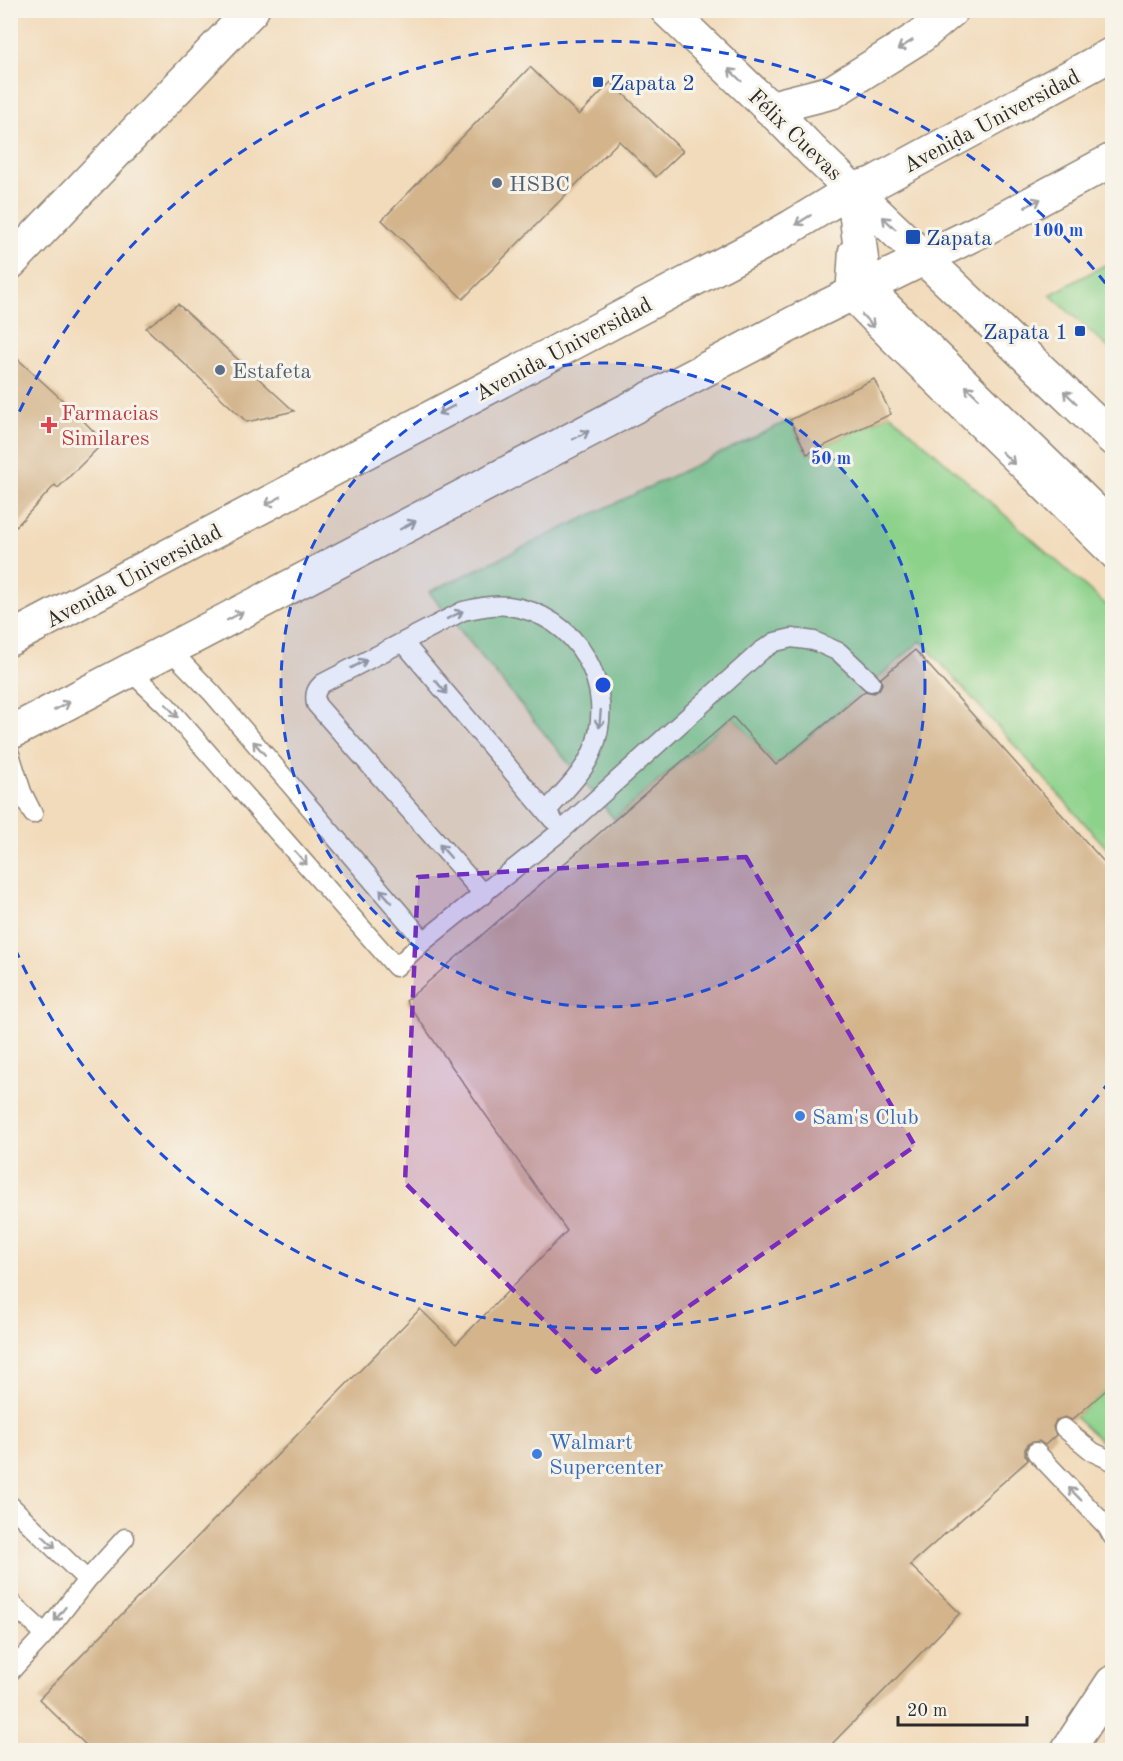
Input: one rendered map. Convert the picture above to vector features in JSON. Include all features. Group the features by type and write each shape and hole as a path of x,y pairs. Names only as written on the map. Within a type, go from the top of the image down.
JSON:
{"main road":[{"path":"10,263 252,10"},
{"name":"Félix Cuevas","path":"667,10 1113,438"},
{"path":"769,108 832,92 921,36 952,10"},
{"name":"Avenida Universidad","path":"10,639 761,244 853,189 872,184 1113,54"},
{"path":"10,733 855,292 984,229 1113,160"},
{"path":"853,189 855,292 1113,528"},
{"path":"1068,1750 1113,1683"}],"lane":[{"path":"855,292 886,339 1113,560"},
{"path":"484,895 316,704 317,689 323,683 463,611 488,606 506,606 539,614 560,627 578,644 596,676 601,713 593,751 585,766 546,812"},
{"path":"130,671 166,705 396,967 424,941 561,831 761,651 774,642 792,638 814,641 839,652 871,682"},
{"path":"403,642 561,831"},
{"path":"170,650 212,693 424,941"},
{"path":"10,754 22,792 33,814"},
{"path":"1064,1428 1094,1452 1113,1461"},
{"path":"1036,1452 1113,1536"},
{"path":"10,1505 87,1580"},
{"path":"10,1672 45,1634 87,1580 125,1538"},
{"path":"10,1602 45,1634"}],"highlighted area":[{"path":"746,857 915,1146 596,1372 405,1183 418,877"}],"green space":[{"path":"1112,261 1112,351 1050,295"},
{"path":"891,414 1112,610 1112,854 921,641 776,765 733,717 614,819 429,592 790,420 807,454"},
{"path":"1112,1384 1112,1449 1075,1417"}],"building":[{"name":"HSBC","path":"530,67 579,115 611,82 683,151 656,177 619,141 463,299 382,220"},
{"name":"Estafeta","path":"178,304 294,411 247,422 146,328"},
{"name":"Farmacias Similares","path":"10,352 104,442 58,488 55,485 10,533"},
{"path":"874,379 891,414 807,454 790,420"},
{"path":"915,650 1113,872 1113,1384 1072,1420 1065,1417 1056,1420 1053,1427 1056,1435 1045,1445 1039,1441 1029,1443 1025,1449 1028,1460 910,1565 960,1613 826,1750 91,1750 39,1699 420,1309 456,1344 567,1231 406,1001 733,717 776,765 865,691 874,693 879,690 882,684 881,678"}],"place":[{"name":"Zapata 2","path":"598,82"},
{"name":"HSBC","path":"497,183"},
{"name":"Zapata","path":"913,237"},
{"name":"Zapata 1","path":"1080,331"},
{"name":"Estafeta","path":"220,370"},
{"name":"Farmacias Similares","path":"49,425"},
{"name":"Sam's Club","path":"800,1116"},
{"name":"Walmart Supercenter","path":"537,1454"}]}
